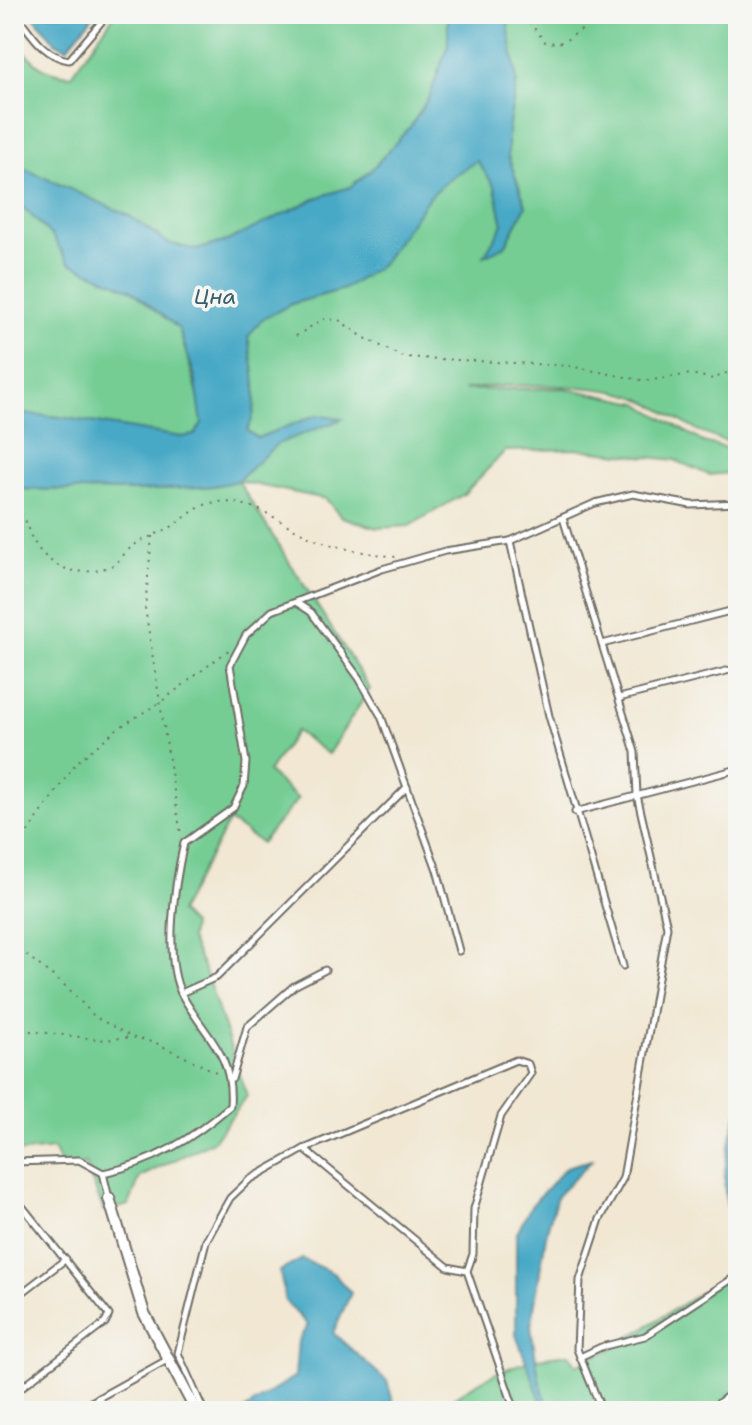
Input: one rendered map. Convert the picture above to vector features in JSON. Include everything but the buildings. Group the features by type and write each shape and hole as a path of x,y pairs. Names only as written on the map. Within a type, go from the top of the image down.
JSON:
{"street":[{"path":"109,1198 144,1313 196,1411"}],"lane":[{"path":"16,14 42,48 57,58 69,60 108,14"},
{"path":"232,1081 220,1052 181,993 174,960 174,883 184,843 233,808 244,786 246,762 230,665 246,635 272,611 382,569 416,559 510,541 595,503 633,494 691,505 738,503"},
{"path":"563,518 635,752 637,795 667,927 623,1178 600,1219 580,1280 577,1307 580,1357 602,1411"},
{"path":"510,541 549,716 623,966"},
{"path":"297,603 311,612 359,678 381,716 437,870 459,951"},
{"path":"602,644 738,609"},
{"path":"619,698 738,668"},
{"path":"575,812 738,769"},
{"path":"181,993 217,977 407,787"},
{"path":"14,1162 79,1160 103,1173 145,1162 200,1131 230,1106 232,1081 247,1027 294,986 325,970"},
{"path":"204,1411 178,1353 206,1241 230,1198 304,1149 516,1060 525,1061 531,1073 501,1116 474,1209 473,1254 467,1271 515,1411"},
{"path":"304,1149 448,1267 467,1271"},
{"path":"103,1173 109,1198"},
{"path":"14,1196 107,1311 109,1319 14,1393"},
{"path":"14,1299 66,1259"},
{"path":"580,1357 601,1347 645,1336 738,1275"},
{"path":"75,1411 168,1359"},
{"path":"708,1411 738,1388"}],"path":[{"path":"529,14 530,23 546,43 563,42 606,14"},
{"path":"296,336 323,319 339,320 363,337 403,357 569,366 646,381 691,374 713,379 738,368"},
{"path":"14,510 25,518 29,539 40,555 54,566 86,572 113,565 130,547 172,526 193,509 220,501 255,505 313,538 361,552 416,559"},
{"path":"152,535 145,608 184,843"},
{"path":"14,852 76,763 117,729 159,703 246,635"},
{"path":"14,945 68,988 95,1017 131,1037 188,1057 232,1081"},
{"path":"14,1029 105,1040 131,1037"}],"green space":[{"path":"115,14 448,14 448,45 430,95 411,126 371,170 350,187 227,241 196,250 168,243 130,216 14,164 14,37 26,53 44,68 71,75"},
{"path":"504,14 738,14 738,444 699,431 626,394 580,387 528,385 463,390 564,388 638,403 703,442 738,451 738,472 709,475 675,460 577,449 505,451 464,494 409,526 377,528 341,517 326,499 238,481 370,689 328,754 296,731 268,772 298,799 261,843 229,821 179,912 192,925 190,939 206,974 247,1096 213,1141 140,1177 129,1205 104,1211 85,1164 63,1169 53,1149 14,1153 14,489 138,491 213,486 237,481 276,444 340,420 317,415 257,438 247,430 254,399 248,337 260,320 291,304 344,289 381,265 429,197 454,175 478,160 495,187 503,225 485,255 505,246 526,206 508,156 508,129 517,81"},
{"path":"14,198 52,236 69,263 130,289 179,329 200,402 202,423 195,435 181,437 60,417 14,413"},
{"path":"738,1269 738,1411 437,1411 466,1389 516,1365 570,1354 576,1365 611,1349"}],"water":[{"path":"36,14 95,14 67,48 56,43 34,17"},
{"name":"Цна","path":"448,14 504,14 508,23 517,81 508,129 508,156 526,206 505,246 484,256 503,225 495,187 477,161 454,175 429,197 381,265 344,289 291,304 261,320 248,337 255,398 252,421 247,430 257,438 317,415 342,419 277,444 237,481 213,486 138,491 14,489 14,413 60,417 181,437 195,435 202,423 195,377 179,329 130,289 69,263 52,236 14,198 14,164 130,216 168,243 196,250 227,241 319,197 350,187 371,170 411,126 430,95 448,45"},
{"path":"738,1112 738,1227 726,1202 725,1171"},
{"path":"592,1160 557,1196 547,1230 531,1326 539,1379 549,1411 545,1411 516,1335 516,1235 531,1206 566,1167"},
{"path":"302,1259 333,1273 351,1293 333,1333 387,1381 396,1411 243,1411 295,1376 298,1341 308,1325 285,1301 280,1271"}]}
